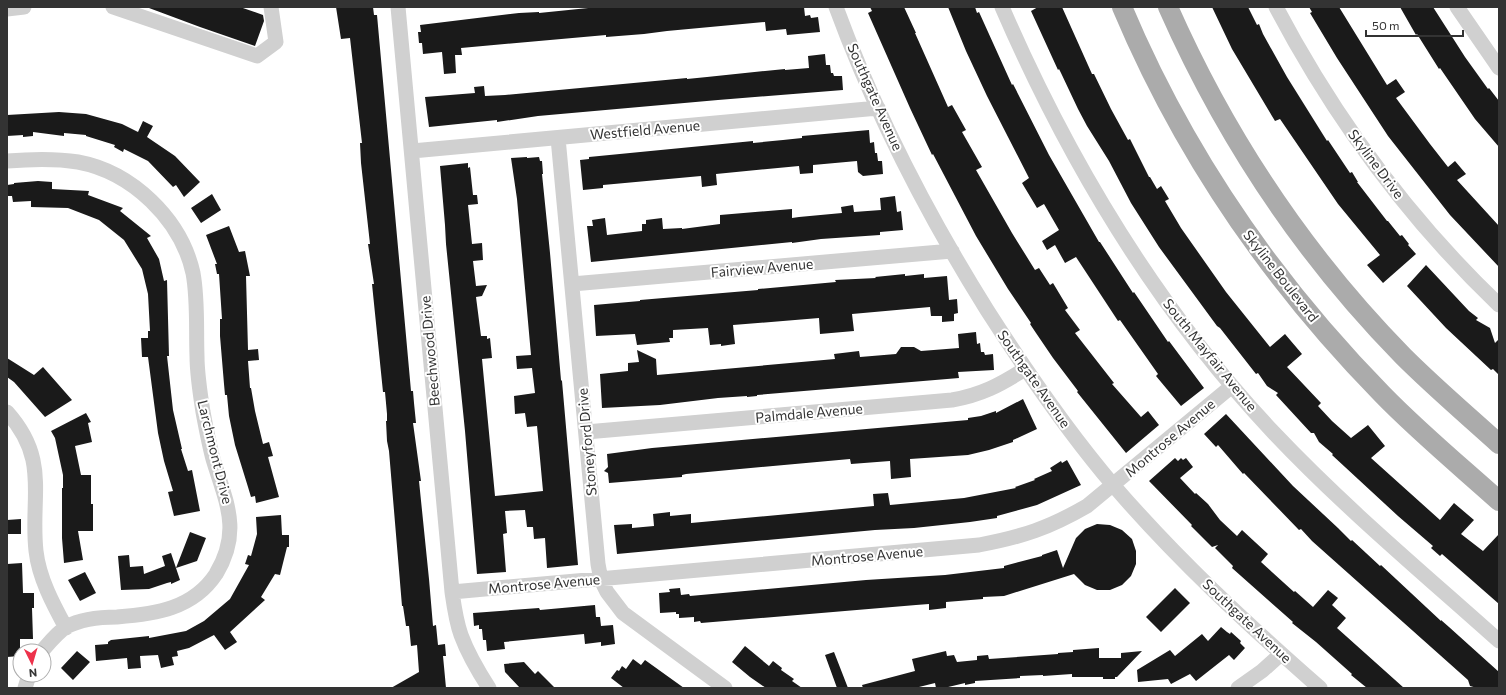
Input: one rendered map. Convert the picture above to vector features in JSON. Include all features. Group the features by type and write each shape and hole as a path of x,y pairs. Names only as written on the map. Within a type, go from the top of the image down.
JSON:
{"main road":[{"name":"Skyline Boulevard","path":"1122,7 1150,70 1190,145 1229,207 1271,266 1325,332 1384,396 1499,501"},
{"path":"1168,7 1200,75 1229,127 1275,200 1308,246 1346,293 1404,356 1499,444"}],"street":[{"path":"7,9 24,7"},
{"path":"113,7 257,56 276,42 271,7"},
{"name":"Beechwood Drive","path":"398,7 452,592 461,635 469,654 489,688"},
{"name":"Southgate Avenue","path":"836,7 878,108 921,195 974,290 1025,369 1082,446 1114,485 1191,568 1237,614 1320,688"},
{"name":"South Mayfair Avenue","path":"1002,7 1063,134 1091,185 1120,233 1154,284 1191,334 1232,386 1272,431 1310,470 1354,512 1499,641"},
{"name":"Skyline Drive","path":"1276,7 1311,69 1374,164 1429,231 1499,305"},
{"path":"1457,7 1499,68"},
{"name":"Westfield Avenue","path":"412,151 878,108"},
{"name":"Stoneyford Drive","path":"558,138 598,564 601,580 611,598 624,613 726,688"},
{"name":"Larchmont Drive","path":"7,161 56,159 80,162 103,169 140,190 155,204 168,220 188,256 193,274 196,295 197,357 203,410 213,459 230,515 230,530 224,560 215,576 191,599 177,607 160,612 141,615 102,617 83,621 66,628 49,643"},
{"name":"Fairview Avenue","path":"572,284 952,251"},
{"name":"Palmdale Avenue","path":"586,432 968,398 1002,384 1025,369"},
{"name":"Montrose Avenue","path":"452,592 601,580 999,542 1032,533 1061,521 1087,506 1232,386"},
{"path":"7,412 20,428 29,446 34,464 36,482 36,553 47,590 66,628"},
{"path":"1238,688 1262,672 1281,654"}],"building":[{"path":"149,7 240,7 263,15 264,21 255,46"},
{"path":"336,7 373,7 374,15 377,15 411,391 413,391 416,423 413,423 421,481 419,481 433,626 436,625 438,645 445,644 446,656 443,656 446,688 391,688 419,672 417,645 411,646 409,626 406,626 402,606 387,441 385,392 383,392 372,284 374,284 368,244 370,244 361,163 360,143 362,143 350,38 341,39"},
{"path":"598,7 804,7 805,16 810,15 811,18 818,17 820,32 787,35 786,29 766,31 765,22 644,34 606,37 606,35 461,48 462,55 455,55 456,73 444,74 442,52 423,54 422,43 419,43 418,32 421,32 420,25 519,13 539,13"},
{"path":"870,7 904,7 948,107 952,105 966,130 962,132 982,167 976,170 1012,233 1035,270 1039,268 1050,285 1053,283 1068,308 1065,310 1080,330 1075,333 1114,383 1112,384 1141,417 1148,411 1159,425 1126,453 1077,392 1078,391 1053,358 1030,324 1031,323 1008,289 976,236 933,154 932,155 910,108 868,13 872,11"},
{"path":"948,7 975,7 977,13 979,12 1012,85 1013,84 1049,155 1099,242 1168,342 1169,341 1204,388 1181,406 1156,376 1158,374 1120,320 1118,321 1076,257 1065,263 1055,245 1047,250 1042,241 1059,230 1044,204 1037,208 1022,183 1029,178 987,96"},
{"path":"1038,7 1062,7 1092,74 1094,74 1128,140 1130,139 1149,177 1157,189 1161,186 1169,199 1165,201 1181,228 1226,292 1270,347 1285,334 1302,354 1287,367 1321,403 1318,406 1351,438 1368,425 1385,446 1371,458 1440,520 1454,503 1474,520 1461,534 1483,551 1499,534 1499,604 1442,554 1440,556 1431,548 1433,546 1332,455 1333,454 1319,442 1314,433 1311,433 1276,395 1278,393 1267,386 1258,373 1256,374 1217,326 1159,247 1131,203 1109,161 1087,126 1059,69 1058,70 1031,11"},
{"path":"1212,7 1248,7 1257,25 1259,24 1287,77 1327,141 1328,140 1350,173 1352,172 1357,182 1387,221 1400,236 1402,235 1416,254 1383,283 1367,265 1380,255 1338,204 1280,119 1275,121 1232,49"},
{"path":"1309,7 1339,7 1387,85 1396,79 1405,92 1396,98 1430,144 1448,167 1455,161 1466,174 1457,180 1499,226 1499,267 1450,215 1388,136 1337,58 1310,13 1312,12"},
{"path":"1400,7 1433,7 1465,57 1488,89 1489,88 1499,101 1499,147 1475,119 1440,68 1439,69 1417,34 1416,35"},
{"path":"825,54 826,65 830,65 831,73 833,73 834,76 842,76 843,90 538,116 497,122 497,120 429,127 425,97 475,93 474,87 484,86 485,96 505,95 809,68 808,56"},
{"path":"59,112 86,114 122,124 138,132 143,121 153,126 147,137 175,156 200,182 184,197 176,185 173,187 148,161 124,149 123,152 114,147 115,145 86,135 64,133 64,136 33,132 33,136 7,136 7,115"},
{"path":"869,130 870,143 874,142 875,153 877,153 878,161 882,161 883,174 863,176 858,172 857,161 813,165 813,173 800,174 799,166 716,174 717,185 702,187 701,176 603,185 603,188 583,190 580,160 589,159 589,157 753,141 753,143 802,138 802,136"},
{"path":"539,157 540,161 542,161 578,565 547,568 545,538 534,539 533,527 527,527 525,510 505,511 507,533 503,534 506,572 477,574 440,166 468,163 468,168 470,167 473,195 477,195 478,204 468,205 472,244 482,243 483,260 473,261 476,286 487,285 482,296 476,297 481,336 487,336 487,339 490,338 492,358 482,359 495,496 543,491 537,426 527,427 525,413 515,414 514,396 535,393 532,368 517,369 516,356 531,355 517,199 511,158"},
{"path":"38,181 52,182 52,189 89,191 88,195 123,208 120,211 151,236 147,238 159,259 164,281 167,280 169,356 167,356 173,410 181,449 188,471 192,470 200,511 174,516 168,492 173,491 164,461 158,433 148,357 142,357 141,338 148,338 148,331 150,331 148,294 142,269 124,240 99,220 68,208 31,207 31,201 13,202 12,196 7,196 7,185"},
{"path":"212,194 221,210 201,223 191,208"},
{"path":"895,196 897,212 901,211 903,230 880,232 880,235 821,239 591,262 587,226 593,226 592,220 605,218 607,235 642,231 642,224 646,224 646,220 662,218 663,229 682,229 720,224 720,215 792,209 792,218 842,213 841,207 853,205 854,212 881,210 880,198"},
{"path":"229,226 239,252 245,251 250,276 246,276 248,350 258,349 259,360 248,361 250,388 263,444 269,442 273,456 268,457 279,497 256,503 255,496 251,497 235,445 229,416 227,395 225,395 220,336 220,319 222,319 219,274 217,274 215,264 217,264 206,235"},
{"path":"1426,265 1469,311 1478,318 1476,320 1490,328 1495,343 1499,339 1499,375 1493,369 1491,370 1446,328 1407,286"},
{"path":"905,274 905,276 924,274 924,278 947,276 949,300 957,299 958,313 954,314 954,321 942,322 942,316 931,316 930,307 852,314 854,331 820,334 819,318 733,325 735,344 721,346 721,344 710,345 708,328 673,330 673,338 669,338 670,342 637,345 635,334 596,336 594,305 758,290 836,282 835,280 876,278 875,277"},
{"path":"976,332 977,344 980,343 981,352 984,352 985,355 993,354 994,370 958,372 959,378 747,397 718,398 660,405 602,408 600,374 628,371 628,363 639,362 637,350 656,359 657,375 835,359 834,354 859,351 860,357 896,354 901,347 914,347 921,351 959,348 958,334"},
{"path":"7,358 34,375 43,367 72,400 45,417 14,382 7,377"},
{"path":"1023,399 1037,429 1013,440 1013,442 968,455 910,459 911,477 891,479 890,461 851,464 850,459 686,474 682,475 682,477 609,483 608,473 604,471 608,467 607,454 652,448 968,420 968,418 981,416 996,411 996,413"},
{"path":"86,413 91,422 88,423 92,442 75,446 81,475 91,475 93,531 78,531 83,560 64,563 62,538 63,475 55,438 51,431"},
{"path":"1226,414 1293,486 1351,541 1352,540 1380,566 1381,565 1499,672 1499,688 1477,688 1470,686 1468,680 1312,541 1301,529 1299,530 1244,473 1243,474 1218,445 1216,447 1204,434"},
{"path":"1175,458 1178,461 1181,458 1183,460 1186,458 1193,467 1180,478 1195,494 1196,493 1208,504 1220,520 1237,536 1242,530 1268,554 1261,562 1294,592 1295,591 1313,607 1328,590 1338,598 1332,605 1346,618 1337,628 1404,688 1367,688 1316,642 1292,623 1293,622 1232,568 1233,566 1215,548 1218,545 1212,547 1149,481"},
{"path":"1067,460 1081,485 1037,505 997,516 997,518 914,528 875,530 617,554 614,525 632,524 632,528 654,526 653,514 670,512 670,516 691,514 691,523 874,506 873,494 888,493 890,505 964,498 1016,488 1015,487 1035,480 1034,479 1052,471 1050,468 1061,461 1062,463"},
{"path":"281,515 282,535 289,535 289,547 287,547 280,575 275,574 261,597 265,600 230,632 237,642 225,650 214,635 189,648 177,651 178,656 172,657 174,665 161,668 158,655 140,656 141,668 128,669 127,658 96,661 95,645 108,644 111,640 149,636 149,638 186,631 204,621 230,599 249,565 245,564 248,555 251,556 257,534 256,517"},
{"path":"21,519 21,534 7,534 7,520"},
{"path":"1097,524 1110,525 1122,530 1132,539 1136,551 1136,564 1131,576 1122,585 1110,590 1097,590 1085,585 1074,574 1004,596 946,602 946,608 929,610 929,604 701,623 700,621 694,622 694,617 679,618 679,614 676,614 676,612 660,613 659,593 670,592 669,589 680,588 681,595 689,594 690,596 866,580 945,575 1004,568 1004,566 1042,556 1057,550 1063,568 1076,538 1085,529"},
{"path":"190,532 206,538 197,561 176,568"},
{"path":"171,553 180,580 171,584 171,582 149,589 121,590 118,556 129,555 130,567 143,566 144,574 165,566 162,556"},
{"path":"22,563 23,593 34,593 34,608 32,608 33,639 20,639 20,643 12,643 12,657 7,657 7,564"},
{"path":"85,572 96,593 80,601 68,580"},
{"path":"1175,588 1190,603 1161,632 1146,617"},
{"path":"595,605 596,617 600,617 601,626 613,625 615,644 601,646 601,642 585,644 584,634 504,642 505,649 487,651 486,640 483,640 482,629 479,629 479,625 474,626 473,613 539,608 540,610"},
{"path":"1221,627 1230,634 1231,632 1241,641 1240,643 1245,648 1234,660 1229,655 1196,681 1190,674 1171,684 1168,679 1138,682 1137,670 1170,650 1175,656 1202,634 1208,641"},
{"path":"745,646 769,666 773,661 782,668 781,670 794,679 792,681 802,688 766,688 750,677 732,662"},
{"path":"1099,648 1099,658 1121,658 1121,653 1142,651 1117,677 1115,677 1115,679 1103,679 1103,677 1072,677 1072,674 1020,676 1020,678 975,681 975,683 965,685 965,683 944,688 936,688 935,683 915,688 863,688 862,685 915,671 912,659 946,651 947,656 954,655 957,662 977,660 977,656 988,655 989,659 1058,654 1073,652 1073,650"},
{"path":"77,651 90,662 73,680 61,668"},
{"path":"834,652 848,688 837,688 825,655"},
{"path":"633,659 641,665 645,660 684,688 624,688 611,678 622,666 626,669"},
{"path":"524,662 535,674 538,671 555,688 520,688 505,672 504,664"}]}
